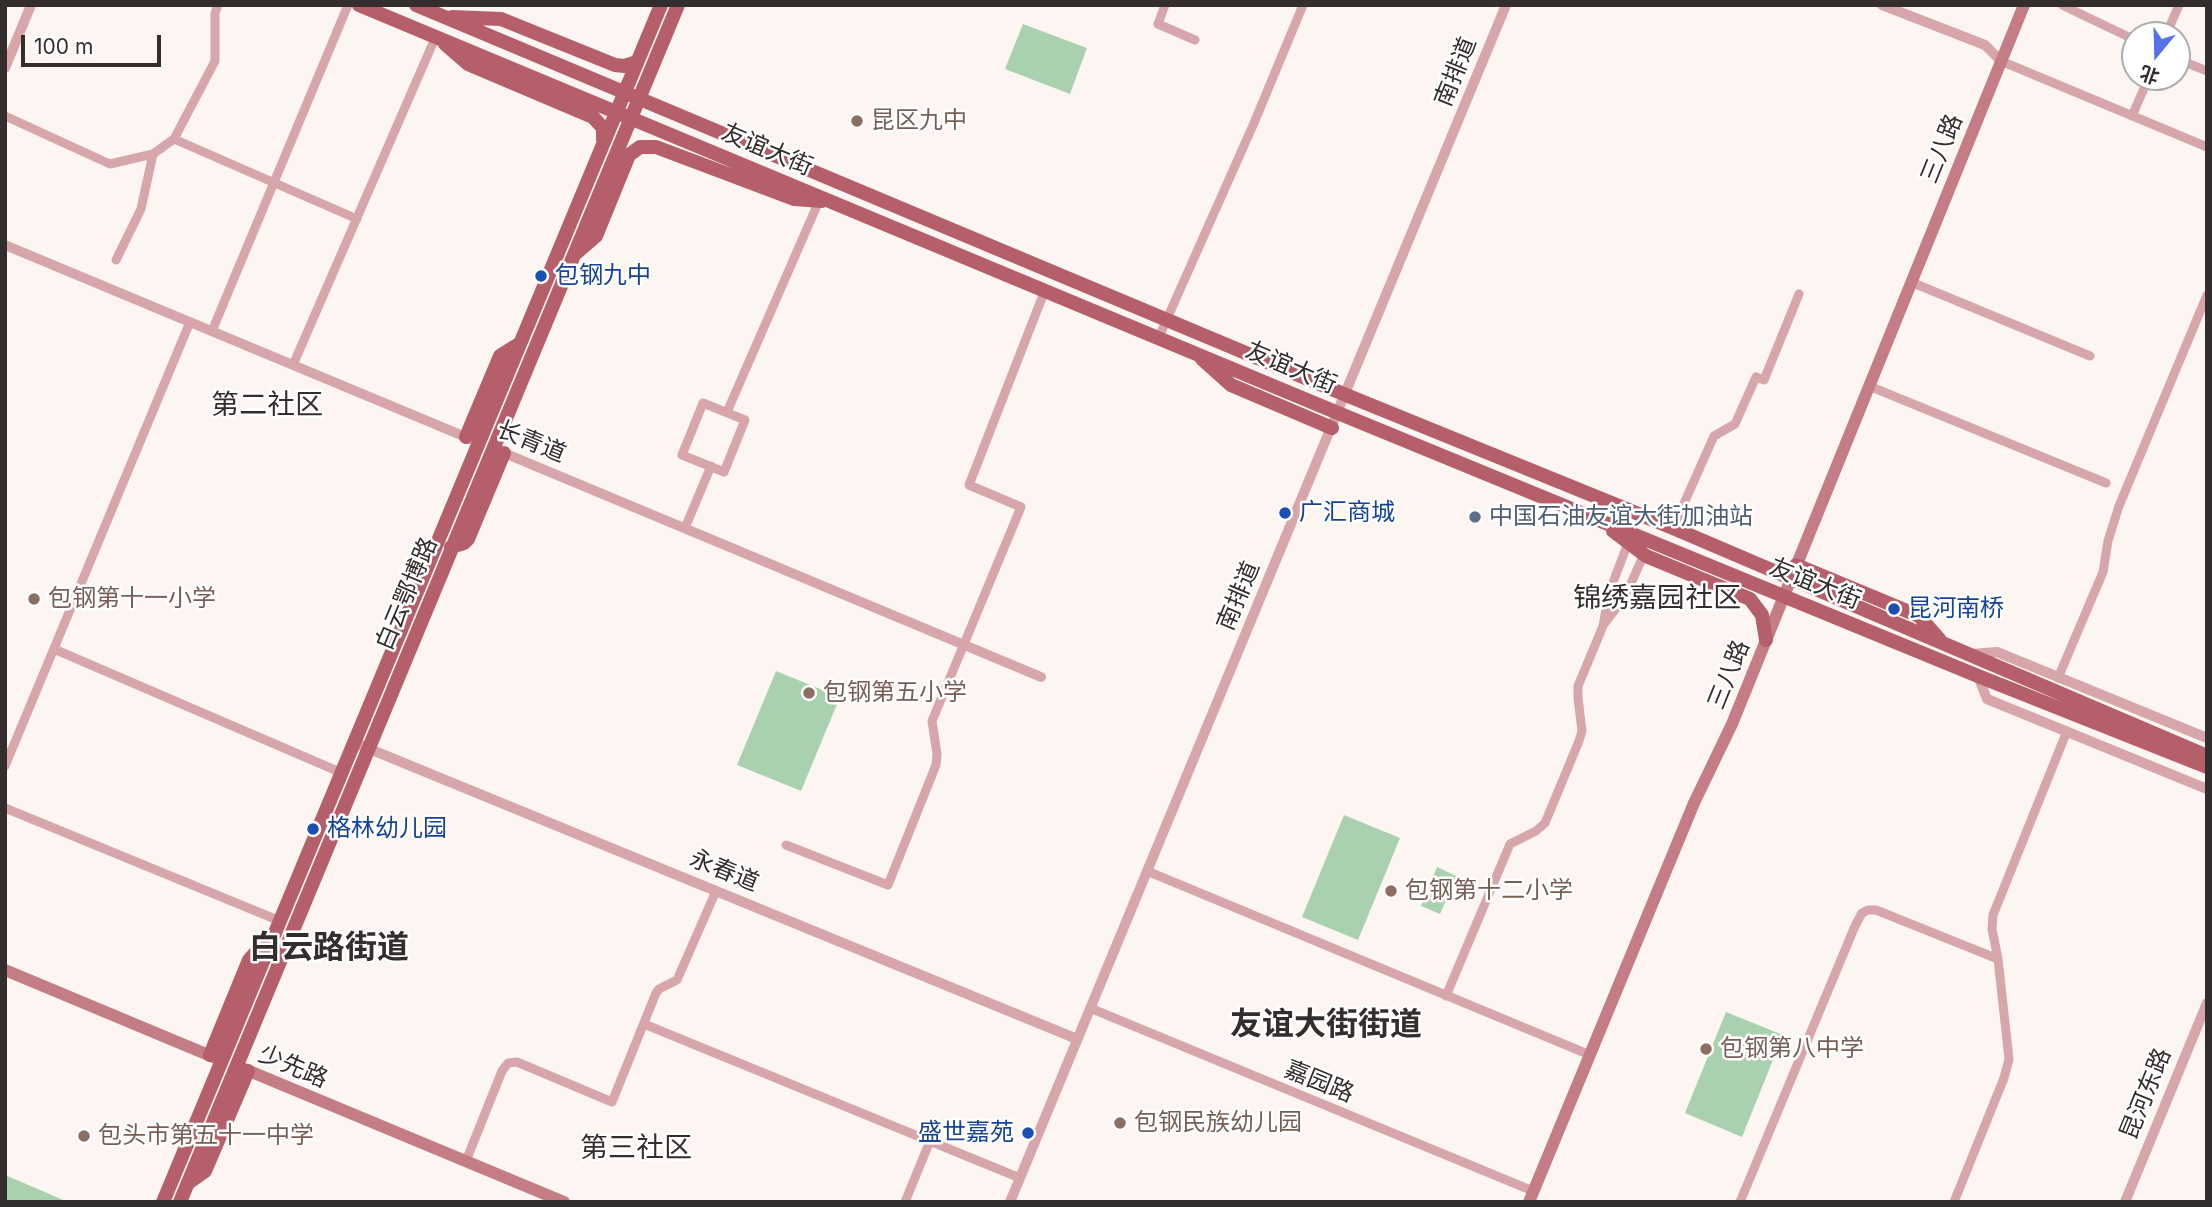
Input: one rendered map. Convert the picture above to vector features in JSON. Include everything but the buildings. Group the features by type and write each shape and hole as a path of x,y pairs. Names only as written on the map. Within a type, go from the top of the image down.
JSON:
{"main road":[{"name":"友谊大街","path":"359,5 1978,676 2177,749 2207,756"},
{"name":"友谊大街","path":"416,5 1346,395 1673,528 1793,572 2177,749 2207,767"},
{"path":"485,445 500,356 519,344 661,5"},
{"name":"白云鄂博路","path":"180,1202 188,1183 205,1171 361,745 485,445 573,256 678,5"},
{"name":"三八路","path":"1531,1197 1694,803 1732,724 2024,5"},
{"path":"444,17 501,19 615,65 625,66 637,62"},
{"path":"436,36 468,64 593,117 603,128 603,144"},
{"path":"573,256 596,236 629,155 636,148 645,146 656,147 794,200 834,202"},
{"path":"1193,351 1231,385 1332,428"},
{"name":"白云鄂博路","path":"216,1057 249,960 255,953 270,945 342,773 361,745 451,547 468,539 485,445"},
{"path":"1598,519 1644,554 1750,599 1762,615 1766,640"},
{"name":"少先路","path":"5,970 564,1202"},
{"path":"163,1202 216,1057"}],"street":[{"path":"5,68 32,5"},
{"path":"5,116 110,164 153,153 174,139 215,61 215,13 219,5"},
{"path":"212,331 348,5"},
{"path":"1165,5 1158,24 1195,40"},
{"path":"1159,337 1249,135 1303,5"},
{"name":"南排道","path":"1010,1202 1506,5"},
{"path":"1882,5 1985,46 2001,61 2207,148"},
{"path":"2062,5 2121,33"},
{"path":"293,365 436,36"},
{"path":"2132,116 2143,91"},
{"path":"174,139 357,219"},
{"path":"116,260 141,209 153,153"},
{"path":"727,412 819,201"},
{"name":"长青道","path":"5,245 1041,677"},
{"path":"1911,282 2090,356"},
{"path":"786,845 888,885 936,765 932,721 1021,507 969,485 1045,290"},
{"path":"1673,528 1714,436 1735,424 1756,377 1764,380 1799,294"},
{"path":"2058,678 2103,572 2108,541 2119,506 2207,295"},
{"path":"5,766 190,322"},
{"path":"1869,386 2106,482"},
{"path":"703,402 727,412 745,420 724,472 682,454 703,402"},
{"path":"685,528 711,466"},
{"path":"1446,996 1510,844 1536,831 1545,823 1581,735 1577,691 1603,625 1609,593 1628,543"},
{"path":"1603,625 1625,597 1644,554"},
{"path":"54,649 342,773"},
{"path":"1968,654 1997,652 2207,738"},
{"path":"1978,676 1987,699 2207,789"},
{"path":"1954,1202 2004,1078 2009,1059 1992,929 1993,915 2067,731"},
{"name":"永春道","path":"361,745 1077,1040"},
{"path":"5,807 280,921"},
{"path":"1147,870 1590,1055"},
{"path":"466,1161 502,1071 508,1063 517,1062 612,1102 659,989 673,984 681,974 716,891"},
{"path":"1740,1202 1854,926 1862,913 1876,910 1998,959"},
{"name":"昆河东路","path":"2125,1202 2207,1003"},
{"name":"嘉园路","path":"1090,1008 1531,1197"},
{"path":"644,1024 1020,1178"},
{"path":"905,1202 930,1141"}],"green space":[{"path":"1023,24 1087,48 1070,94 1005,69"},
{"path":"776,671 840,697 801,791 737,765"},
{"path":"1344,815 1400,838 1358,940 1302,917"},
{"path":"1437,867 1456,876 1440,914 1421,906"},
{"path":"1726,1012 1783,1035 1742,1137 1685,1113"},
{"path":"5,1175 68,1202 5,1202"}],"place":[{"name":"昆区九中","path":"857,121"},
{"name":"包钢九中","path":"541,276"},
{"name":"广汇商城","path":"1285,513"},
{"name":"中国石油友谊大街加油站","path":"1475,517"},
{"name":"包钢第十一小学","path":"34,599"},
{"name":"昆河南桥","path":"1894,609"},
{"name":"包钢第五小学","path":"809,693"},
{"name":"格林幼儿园","path":"313,829"},
{"name":"包钢第十二小学","path":"1391,891"},
{"name":"包钢第八中学","path":"1706,1049"},
{"name":"包钢民族幼儿园","path":"1120,1123"},
{"name":"盛世嘉苑","path":"1028,1133"},
{"name":"包头市第五十一中学","path":"84,1136"}],"district":[{"name":"第二社区","path":"267,406"},
{"name":"锦绣嘉园社区","path":"1657,599"},
{"name":"白云路街道","path":"329,948"},
{"name":"友谊大街街道","path":"1326,1025"},
{"name":"第三社区","path":"636,1149"}]}
